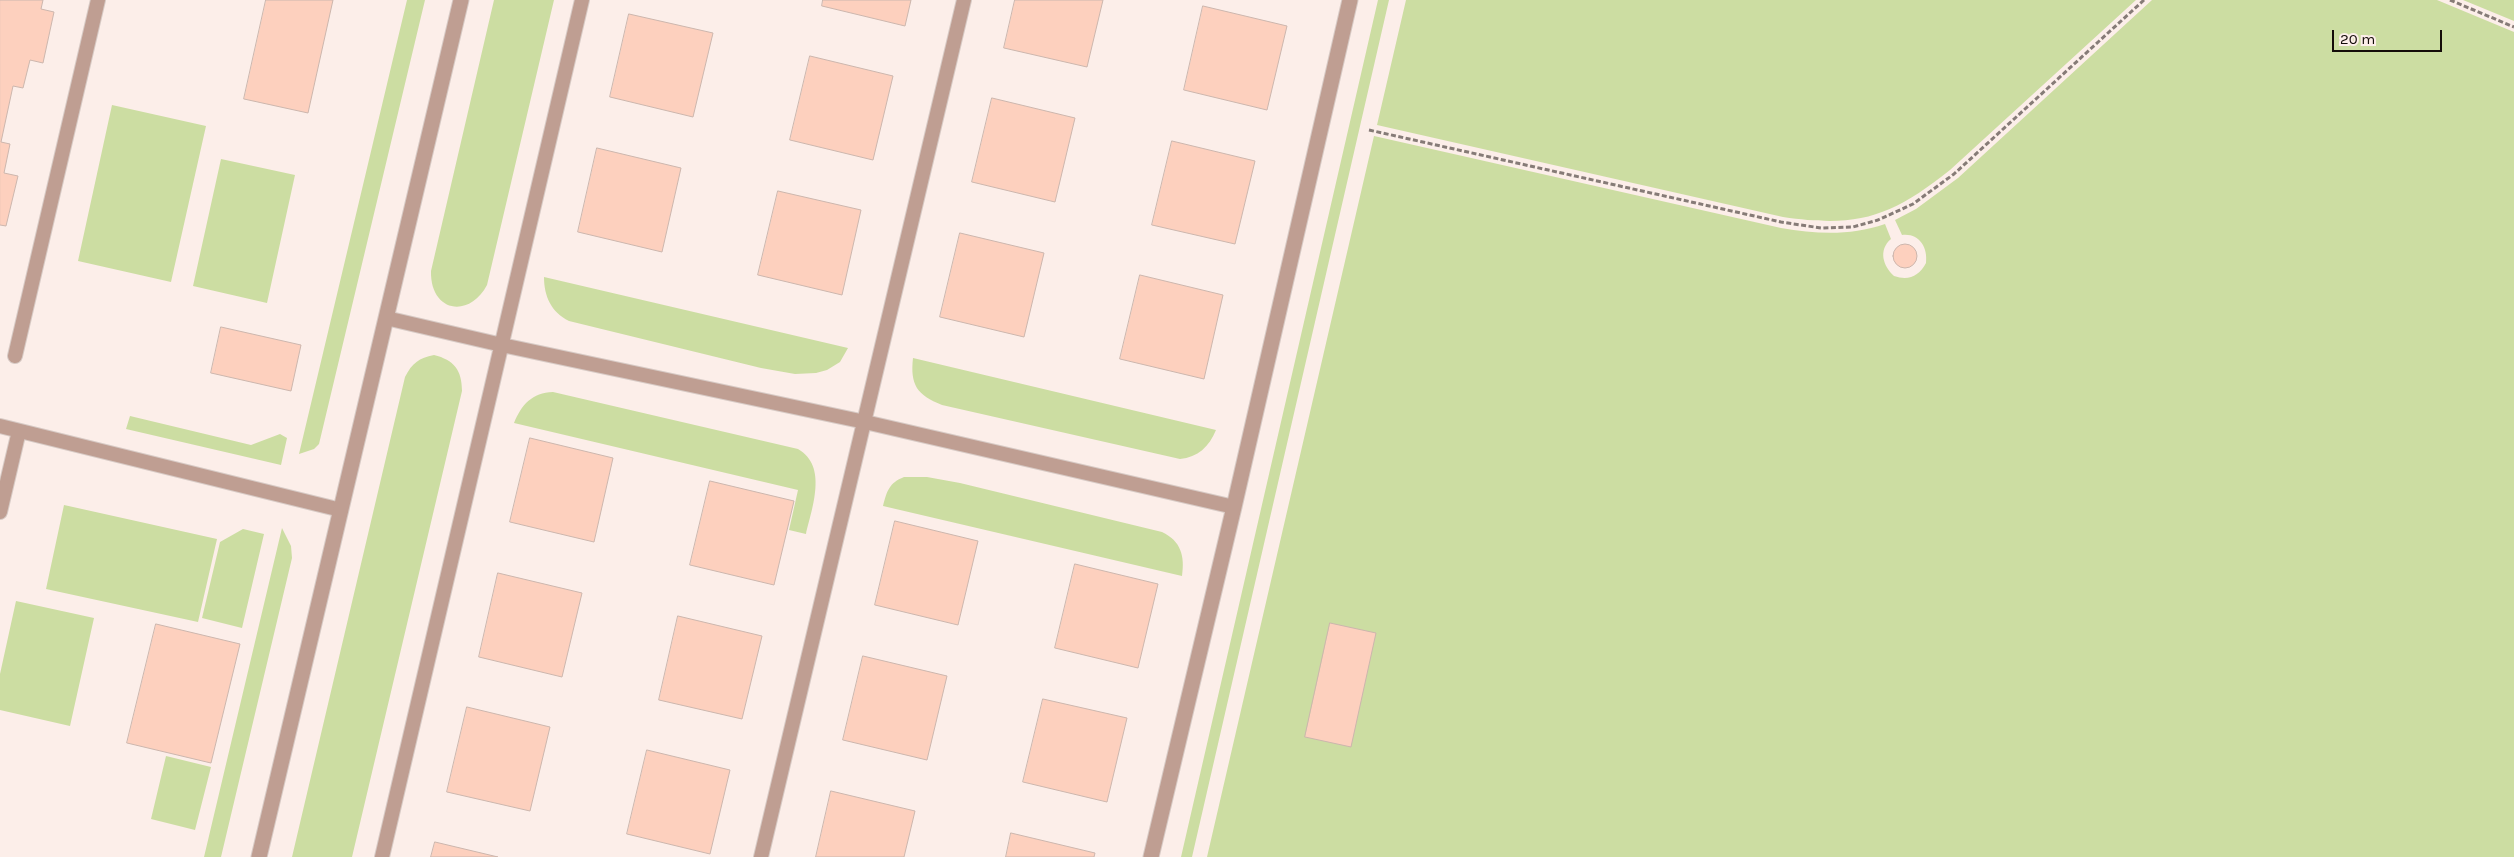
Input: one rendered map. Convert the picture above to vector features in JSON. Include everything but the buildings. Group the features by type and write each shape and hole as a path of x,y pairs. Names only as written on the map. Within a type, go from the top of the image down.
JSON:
{"street":[{"path":"258,857 461,0"},
{"path":"1151,857 1234,507 1350,0"}],"lane":[{"path":"15,356 98,0"},
{"path":"382,857 582,0"},
{"path":"760,857 964,0"},
{"path":"386,318 502,345 865,422 1234,507"},
{"path":"0,426 340,510"},
{"path":"0,512 19,431"}],"path":[{"path":"1369,130 1781,222 1828,228 1865,225 1913,204 1954,174 2144,0"},
{"path":"2450,0 2514,27"}],"green space":[{"path":"407,0 425,0 319,444 314,449 299,454"},
{"path":"494,0 554,0 487,285 471,303 452,306 444,302 437,295 432,285 431,271"},
{"path":"1378,0 1389,0 1192,857 1181,857"},
{"path":"1406,0 2136,0 1950,170 1929,186 1910,199 1872,215 1832,221 1783,217 1377,125"},
{"path":"2152,0 2437,0 2514,32 2514,857 1207,857 1374,136 1781,228 1833,233 1859,231 1885,224 1891,239 1884,248 1883,253 1887,268 1894,276 1909,278 1917,274 1926,263 1924,247 1913,236 1902,235 1895,220 1916,209 1958,178"},
{"path":"2463,0 2514,0 2514,21"},
{"path":"112,105 206,126 171,282 78,261"},
{"path":"221,159 295,175 267,303 193,286"},
{"path":"544,277 848,348 840,362 827,370 816,373 795,374 761,368 569,321 558,313 550,303 545,291"},
{"path":"434,355 447,360 456,367 462,384 462,391 352,857 292,857 405,377 416,362"},
{"path":"913,358 1216,430 1202,450 1192,456 1180,459 942,405 926,397 917,388 913,375"},
{"path":"553,392 798,449 807,456 813,466 815,477 816,488 806,534 789,530 798,490 514,423 524,405 534,397"},
{"path":"130,416 251,445 280,434 287,438 281,465 126,429"},
{"path":"904,477 927,477 960,483 1162,532 1174,540 1180,550 1183,562 1182,576 883,506 889,488"},
{"path":"64,505 217,539 198,622 46,589"},
{"path":"282,528 291,546 292,558 221,857 204,857"},
{"path":"243,529 264,534 242,628 202,618 220,542"},
{"path":"16,601 94,618 70,726 0,710 0,674"},
{"path":"166,756 211,767 195,830 151,819"}]}
